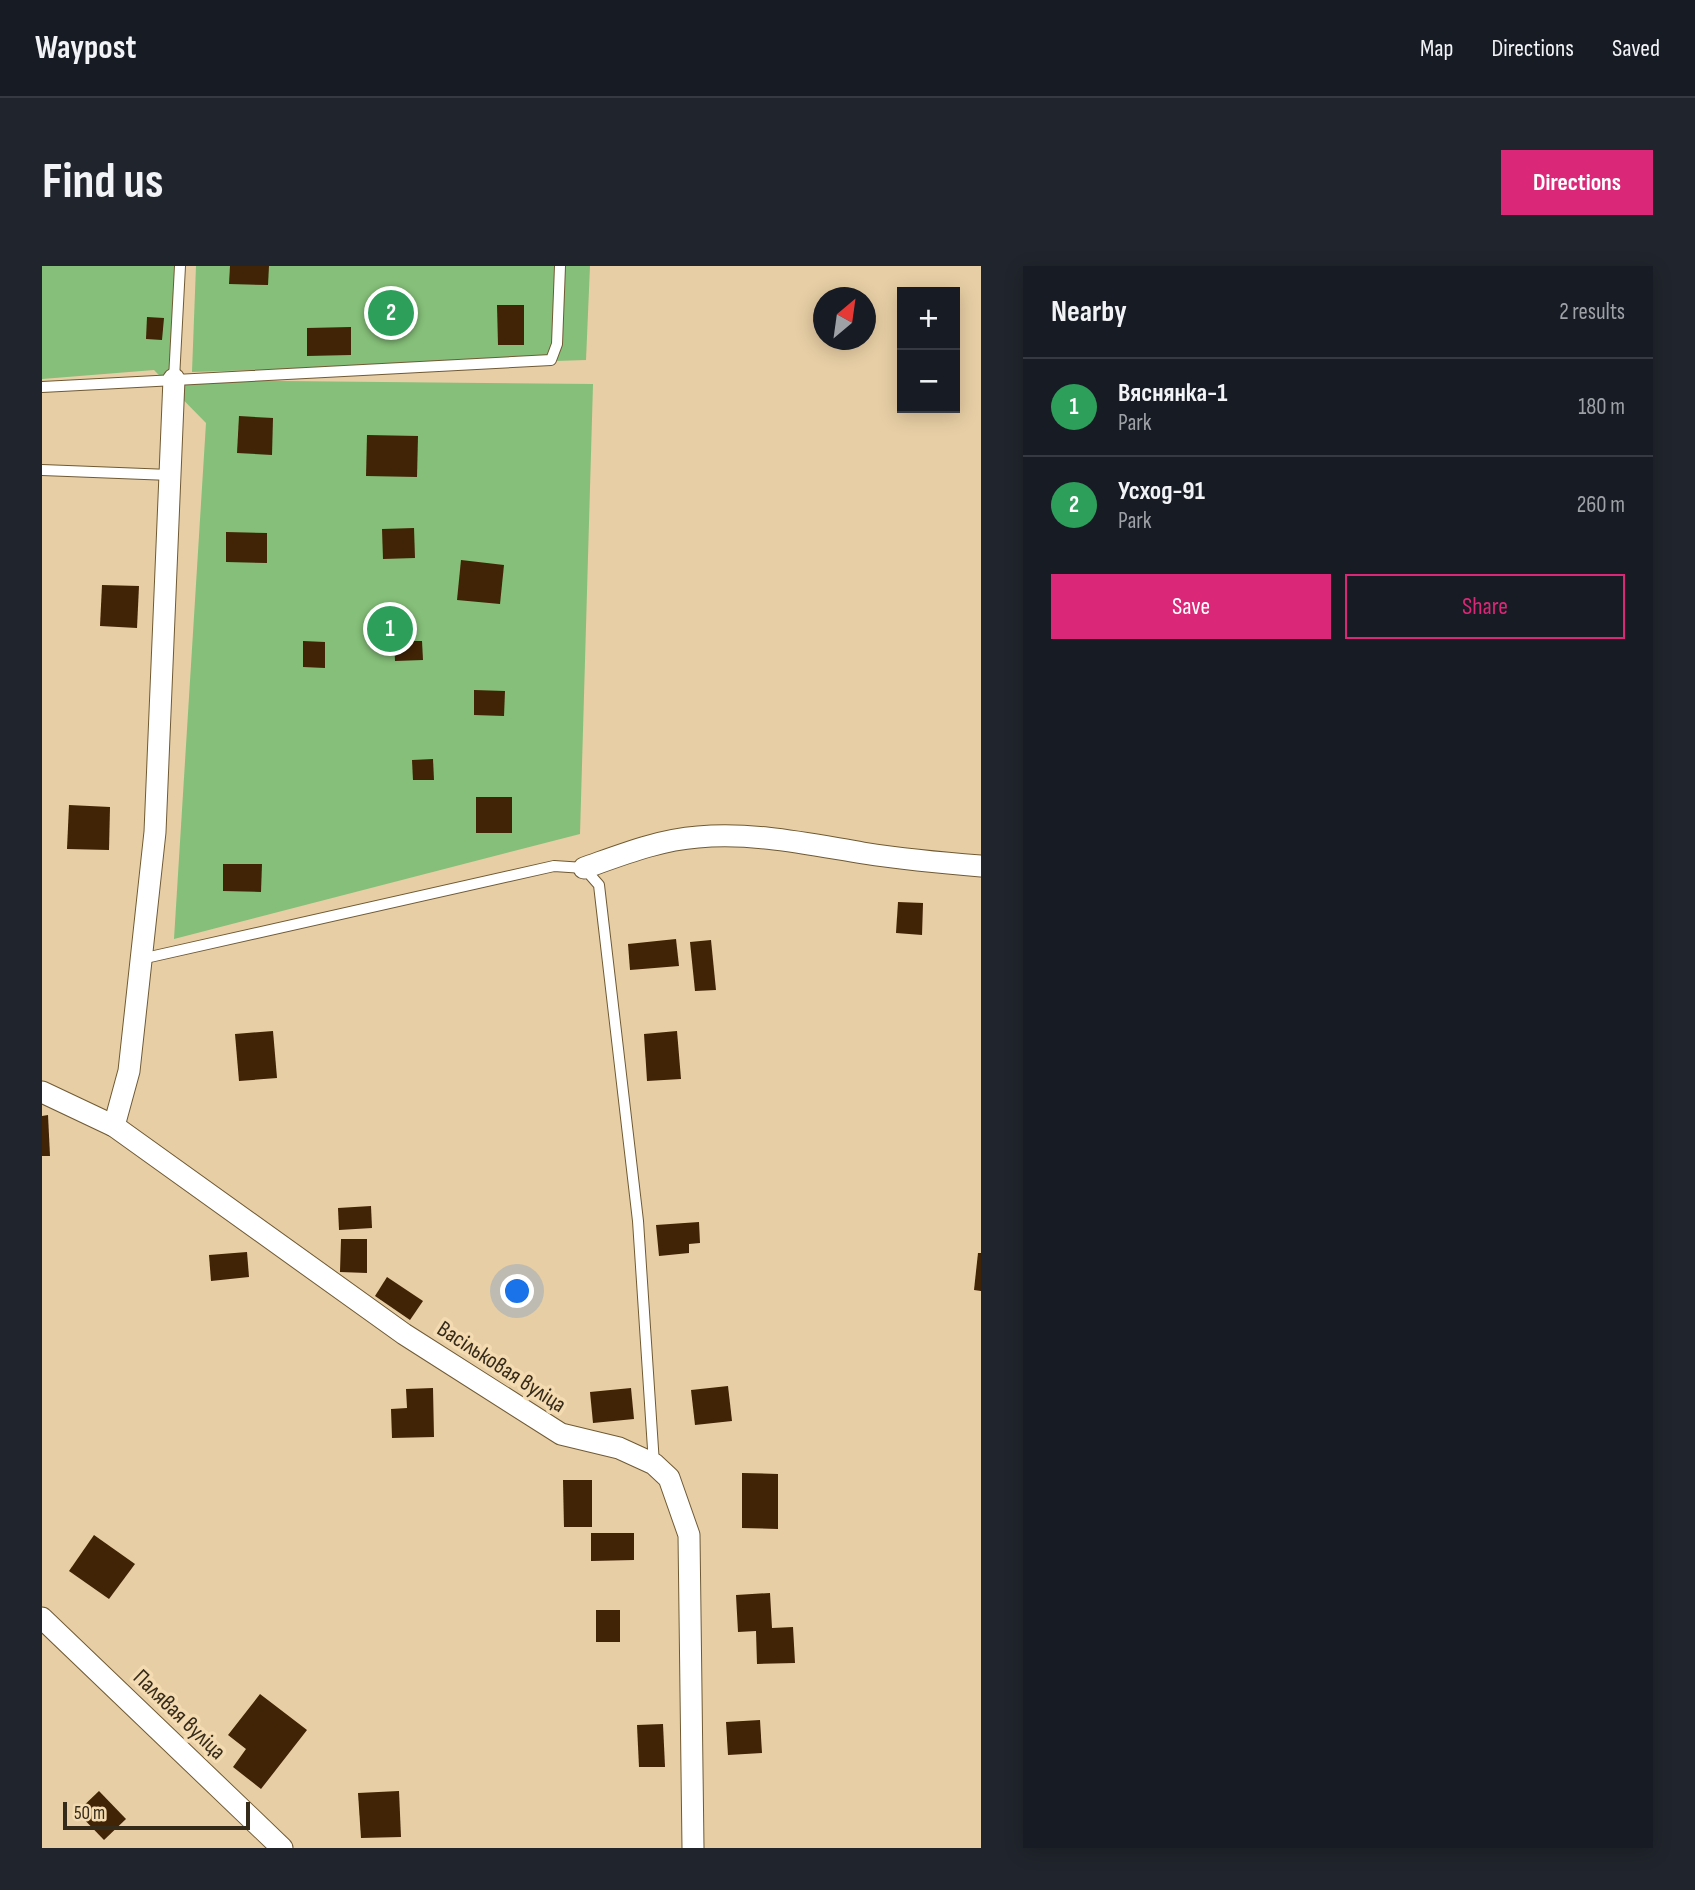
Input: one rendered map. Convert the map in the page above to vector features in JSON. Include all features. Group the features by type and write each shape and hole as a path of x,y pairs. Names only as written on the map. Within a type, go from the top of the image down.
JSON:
{"street":[{"path":"114,1126 129,1071 155,832 174,379"},
{"path":"584,868 658,843 697,837 736,836 780,839 865,853 981,866"},
{"name":"Васільковая вуліца","path":"42,1092 114,1126 404,1334 561,1434 619,1448 654,1464"},
{"path":"654,1464 669,1478 688,1535 693,1848"},
{"name":"Палявая вуліца","path":"42,1618 282,1848"}],"lane":[{"path":"174,379 180,266"},
{"path":"42,387 551,360 557,344 560,266"},
{"path":"42,470 170,475"},
{"path":"141,960 554,866 584,868 599,885 638,1221 654,1464"}],"green space":[{"path":"42,266 182,266 177,380 593,384 580,834 174,939 206,423 154,370 42,379"},
{"path":"196,266 590,266 586,360 192,372"}],"building":[{"path":"230,266 269,266 268,285 229,284"},
{"path":"497,305 524,305 524,345 498,345"},
{"path":"147,317 164,318 162,340 146,339"},
{"path":"351,327 351,355 307,356 307,328"},
{"path":"239,416 273,418 272,455 237,453"},
{"path":"367,435 418,436 417,477 366,476"},
{"path":"414,528 415,558 383,559 382,529"},
{"path":"226,532 267,533 267,563 226,562"},
{"path":"461,560 504,565 500,604 457,600"},
{"path":"102,585 139,586 137,628 100,626"},
{"path":"303,641 325,642 325,668 303,667"},
{"path":"394,641 422,641 423,660 395,661"},
{"path":"474,690 505,691 504,716 474,715"},
{"path":"433,759 434,780 413,780 412,760"},
{"path":"476,797 512,797 512,833 476,833"},
{"path":"69,805 110,807 109,850 67,849"},
{"path":"223,864 262,864 261,892 223,891"},
{"path":"898,902 923,903 922,935 896,933"},
{"path":"676,939 679,966 630,970 628,944"},
{"path":"711,940 716,990 695,991 690,942"},
{"path":"273,1031 277,1078 239,1081 235,1034"},
{"path":"677,1031 681,1079 647,1081 644,1034"},
{"path":"48,1115 50,1156 42,1156 42,1116"},
{"path":"371,1206 372,1228 339,1230 338,1208"},
{"path":"699,1222 700,1243 689,1244 689,1253 659,1256 656,1225"},
{"path":"341,1239 367,1239 367,1273 340,1272"},
{"path":"247,1252 249,1277 211,1281 209,1255"},
{"path":"978,1253 981,1253 981,1291 974,1290"},
{"path":"387,1277 423,1301 410,1320 375,1296"},
{"path":"728,1386 732,1421 695,1425 691,1390"},
{"path":"433,1388 434,1437 392,1438 391,1409 407,1408 406,1389"},
{"path":"631,1388 634,1419 593,1423 590,1392"},
{"path":"742,1473 778,1474 778,1529 742,1528"},
{"path":"563,1480 592,1480 592,1527 564,1527"},
{"path":"591,1533 634,1533 634,1560 591,1561"},
{"path":"94,1535 135,1564 109,1599 69,1571"},
{"path":"770,1593 772,1628 793,1627 795,1663 757,1664 756,1631 738,1632 736,1595"},
{"path":"596,1610 620,1610 620,1642 596,1642"},
{"path":"260,1694 307,1730 261,1789 233,1767 246,1749 228,1735"},
{"path":"760,1720 762,1753 728,1755 726,1722"},
{"path":"663,1724 665,1767 639,1767 637,1725"},
{"path":"99,1791 126,1819 104,1840 77,1812"},
{"path":"399,1791 401,1837 361,1838 358,1793"}],"place":[{"name":"Усход-91","path":"391,313"},
{"name":"Вяснянка-1","path":"390,629"}]}
